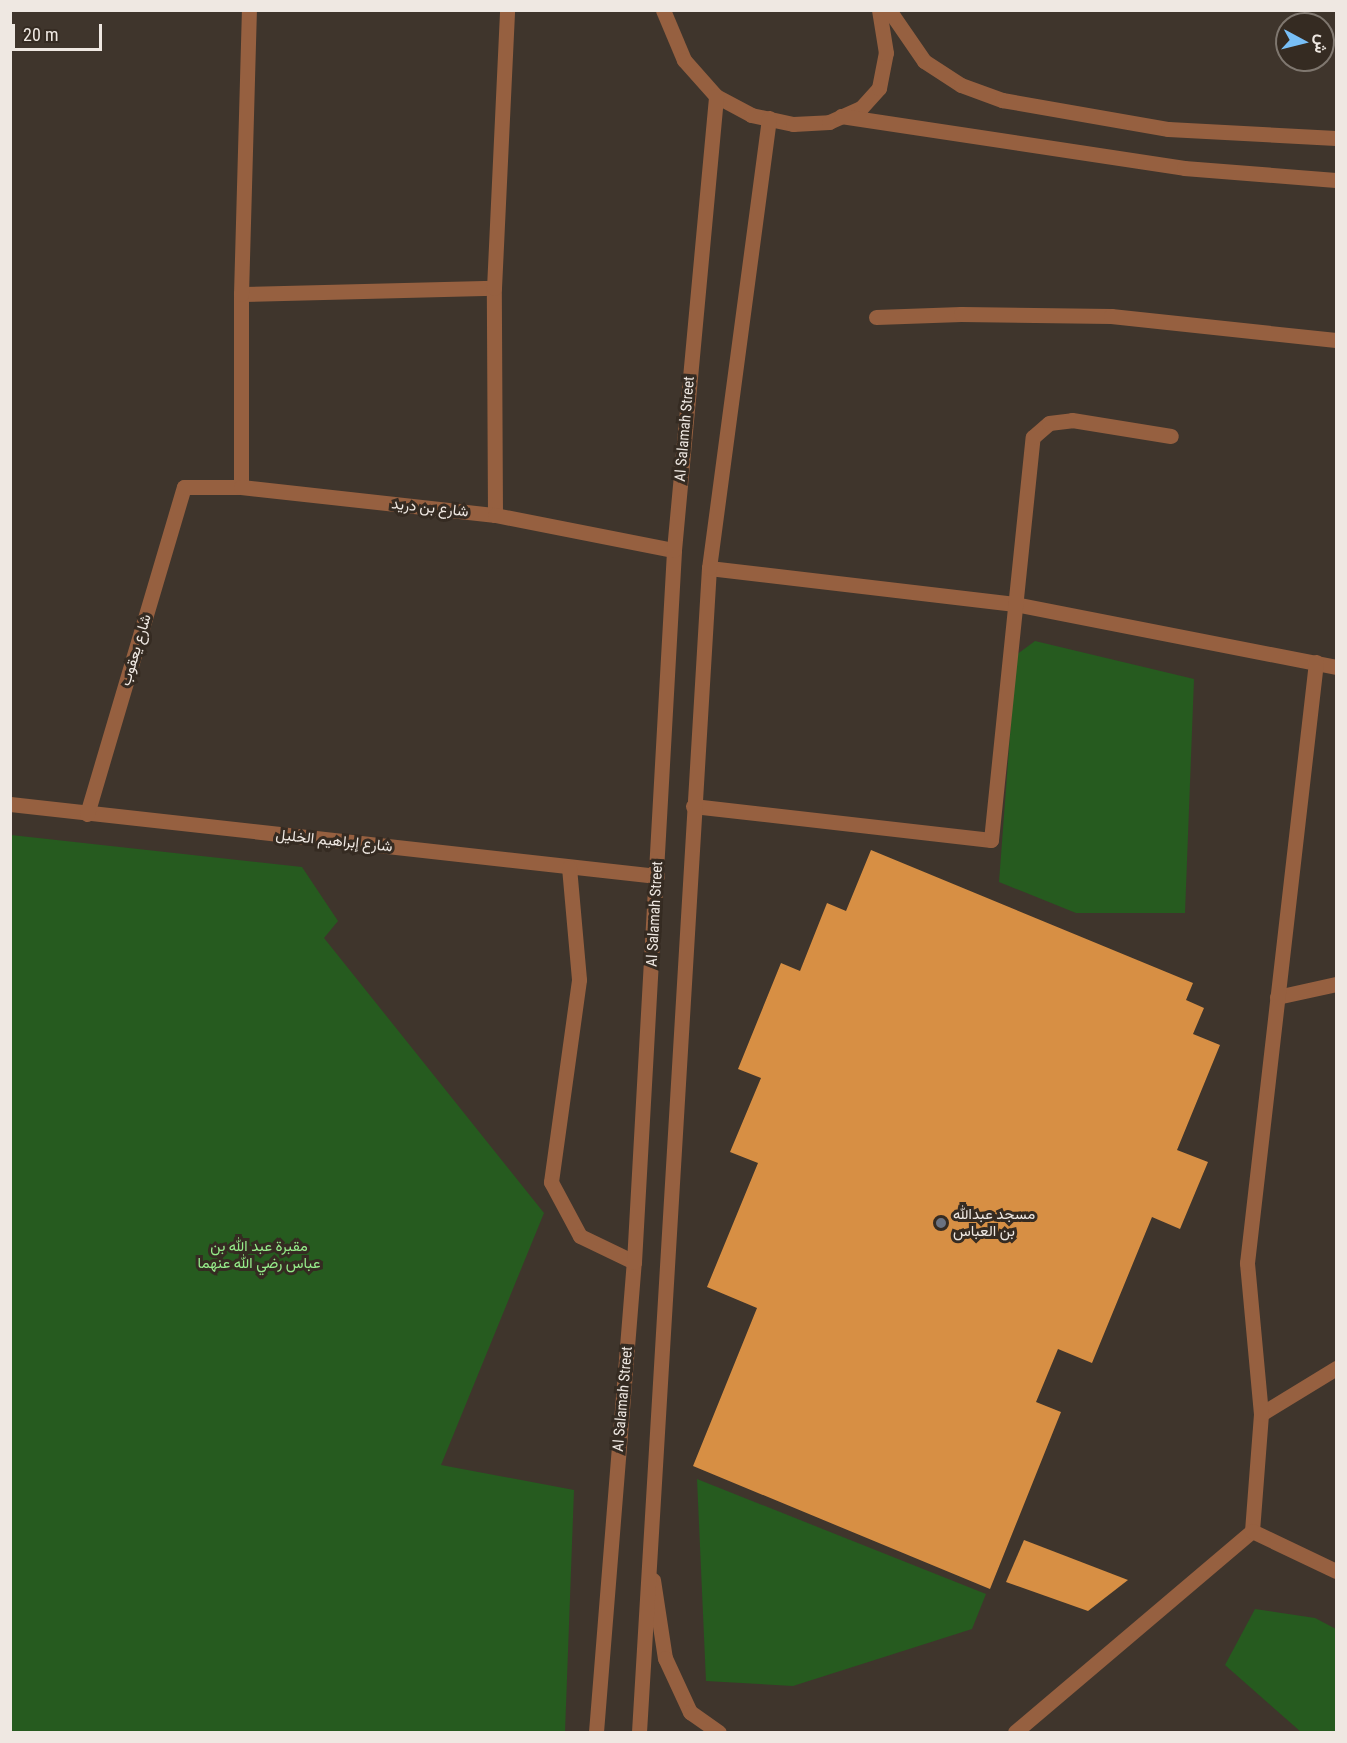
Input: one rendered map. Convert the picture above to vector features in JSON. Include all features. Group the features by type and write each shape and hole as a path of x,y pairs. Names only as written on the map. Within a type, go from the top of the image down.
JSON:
{"street":[{"path":"241,487 241,294 249,10"},
{"path":"495,515 494,288 507,10"},
{"path":"663,10 684,60 716,96 751,115 794,124 829,122 861,108 879,88 886,53 879,10"},
{"path":"889,10 924,61 961,85 1002,100 1168,129 1336,138"},
{"name":"Al Salamah Street","path":"596,1732 634,1262 674,550 716,96"},
{"path":"841,116 1184,168 1336,180"},
{"path":"639,1732 648,1547 709,568 769,118"},
{"path":"241,294 494,288"},
{"path":"876,317 961,314 1111,316 1336,340"},
{"path":"693,806 991,840 1033,436 1050,423 1072,420 1171,435"},
{"name":"شارع بن دريد","path":"184,487 241,487 495,515 674,550"},
{"name":"شارع يعقوب","path":"87,814 184,487"},
{"path":"709,568 1015,604 1336,667"},
{"path":"1015,1732 1252,1531 1261,1414 1247,1263 1316,662"},
{"name":"شارع إبراهيم الخليل","path":"10,804 657,876"},
{"path":"569,867 579,980 551,1182 580,1236 634,1262"},
{"path":"1277,997 1336,984"},
{"path":"1261,1414 1336,1368"},
{"path":"1252,1531 1336,1571"},
{"path":"648,1547 665,1658 690,1712 719,1732"}],"green space":[{"path":"1035,641 1194,679 1185,913 1076,913 999,882 1016,655"},
{"name":"مقبرة عبد الله بن عباس رضي الله عنهما","path":"11,835 302,867 338,921 324,938 544,1213 441,1465 574,1490 565,1732 11,1732"},
{"path":"697,1479 986,1594 972,1629 793,1686 706,1681"},
{"path":"1255,1609 1315,1618 1336,1629 1336,1732 1301,1732 1225,1665"}],"building":[{"name":"مسجد عبدالله بن العباس","path":"871,850 1193,983 1186,1000 1204,1008 1193,1034 1220,1045 1177,1150 1208,1162 1180,1229 1152,1217 1092,1363 1058,1349 1036,1402 1061,1412 990,1589 693,1466 757,1308 707,1287 758,1163 730,1152 761,1078 738,1069 781,963 800,971 827,903 846,911"},
{"path":"1024,1540 1128,1580 1088,1611 1006,1582"}],"place":[{"name":"مسجد عبدالله بن العباس","path":"941,1223"}]}
